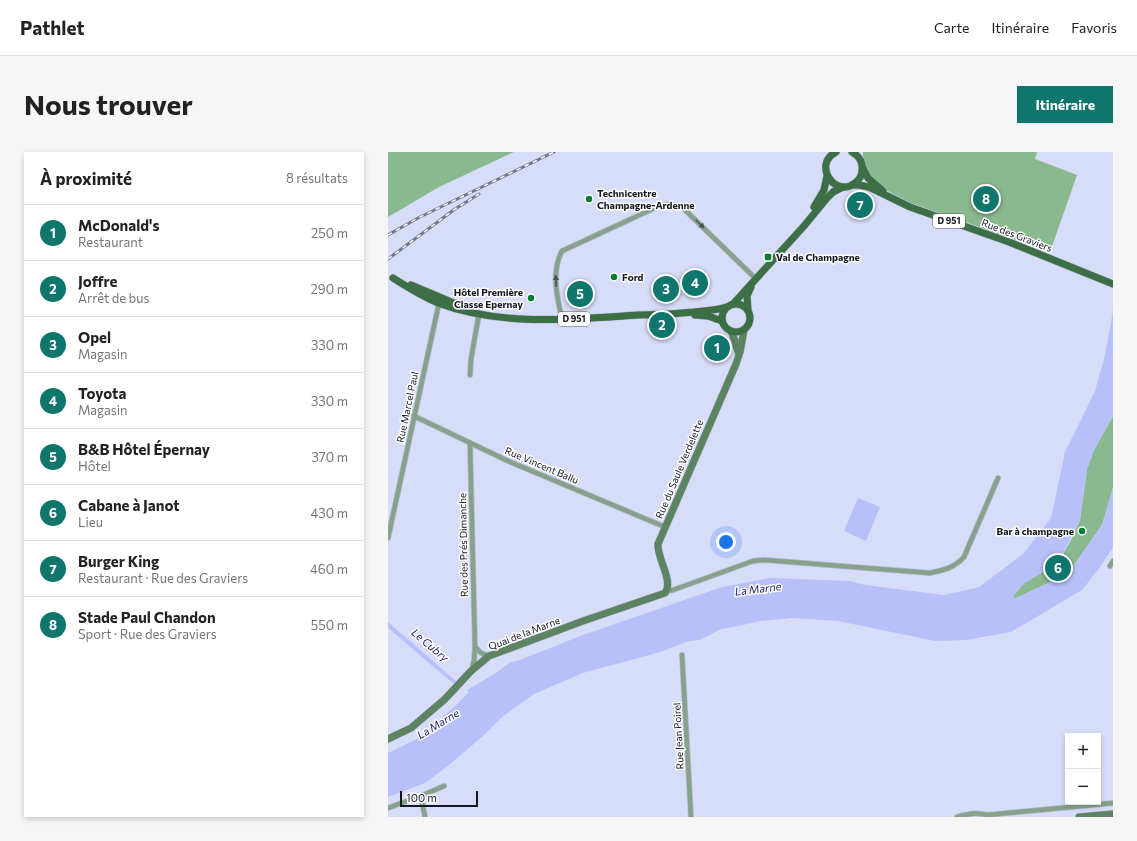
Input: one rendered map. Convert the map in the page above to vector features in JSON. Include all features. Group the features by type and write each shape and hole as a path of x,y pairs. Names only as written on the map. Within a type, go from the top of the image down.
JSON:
{"main road":[{"path":"836,152 829,158 825,170 827,176 833,184 843,187"},
{"path":"755,280 748,296 748,310 750,317 749,325 740,332 731,332 722,321 722,314 755,280 826,198 833,192 843,187 852,185 860,178 862,168 860,155 852,152"},
{"name":"Rue des Graviers","path":"862,168 871,181 890,197"},
{"path":"793,237 820,198 824,190 827,176"},
{"name":"Rue des Graviers","path":"852,185 865,186 922,212 1009,242 1113,284"},
{"name":"D 951","path":"390,278 439,303 479,314 505,318 562,319 683,313 715,311 730,305"},
{"name":"D 951","path":"390,278 418,287 456,304 467,311"},
{"path":"730,305 741,304 748,310"},
{"name":"D 951","path":"683,313 708,316 722,321"}],"street":[{"path":"562,319 556,290 556,268 558,258 562,251 665,204 676,205 683,208 755,280"},
{"name":"Rue Marcel Paul","path":"388,538 439,303"},
{"path":"470,375 471,359 479,314"},
{"name":"Rue du Saule Verdelette","path":"667,591 668,583 658,549 658,544 738,356 744,330"},
{"path":"731,332 735,341 738,356"},
{"name":"Rue Vincent Ballu","path":"414,416 508,461 665,527"},
{"name":"Rue des Prés Dimanche","path":"470,443 472,577 475,647 474,662 471,671"},
{"path":"667,591 674,590 753,561 765,560 930,573 957,565 964,557 998,478"},
{"path":"1110,566 1113,561"},
{"name":"Quai de la Marne","path":"388,739 404,732 424,717 445,699 471,671 489,656 624,606 663,594 667,591"},
{"path":"475,647 481,653 489,656"},
{"name":"Rue Jean Poirel","path":"682,655 691,817"},
{"path":"388,808 444,786"},
{"path":"421,796 425,817"},
{"path":"957,817 980,813 987,816 1113,803"},
{"path":"1079,817 1113,814"}],"green space":[{"path":"388,152 514,152 439,187 388,217"},
{"path":"863,152 1037,152 1035,159 1077,175 1050,252 911,203 893,194 877,183 868,173 864,163"},
{"path":"1113,416 1113,488 1102,525 1071,569 1055,580 1014,598 1013,596 1024,583 1055,565 1059,561 1070,542 1080,520 1087,469 1094,450"}],"water":[{"name":"La Marne","path":"1113,311 1113,416 1094,450 1087,469 1080,520 1059,561 1022,585 1013,597 1016,598 1055,580 1071,569 1102,525 1113,488 1113,548 1082,590 1011,632 966,640 935,641 838,621 792,618 759,621 721,629 700,640 689,641 660,652 583,673 534,694 502,717 483,736 425,783 388,797 388,753 417,739 453,708 469,692 467,690 496,673 509,663 583,635 722,587 770,578 850,581 865,585 944,595 979,587 1023,554 1051,518 1065,452 1095,391 1105,355"},
{"path":"858,498 880,507 866,541 844,531"},
{"path":"388,622 457,682 455,685 388,628"}],"railway":[{"path":"388,235 418,218 554,152"},
{"path":"388,259 455,209 479,194"}],"place":[{"name":"Technicentre Champagne-Ardenne","path":"589,199"},
{"name":"Stade Paul Chandon","path":"986,199"},
{"name":"Burger King","path":"860,205"},
{"name":"Val de Champagne","path":"768,257"},
{"name":"Ford","path":"614,277"},
{"name":"Toyota","path":"695,283"},
{"name":"Opel","path":"666,289"},
{"name":"B&B Hôtel Épernay","path":"580,294"},
{"name":"Hôtel Première Classe Epernay","path":"531,298"},
{"name":"Joffre","path":"662,325"},
{"name":"McDonald's","path":"717,348"},
{"name":"Bar à champagne","path":"1082,531"},
{"name":"Cabane à Janot","path":"1058,568"}],"water label":[{"name":"Le Cubry","path":"430,645"}]}
